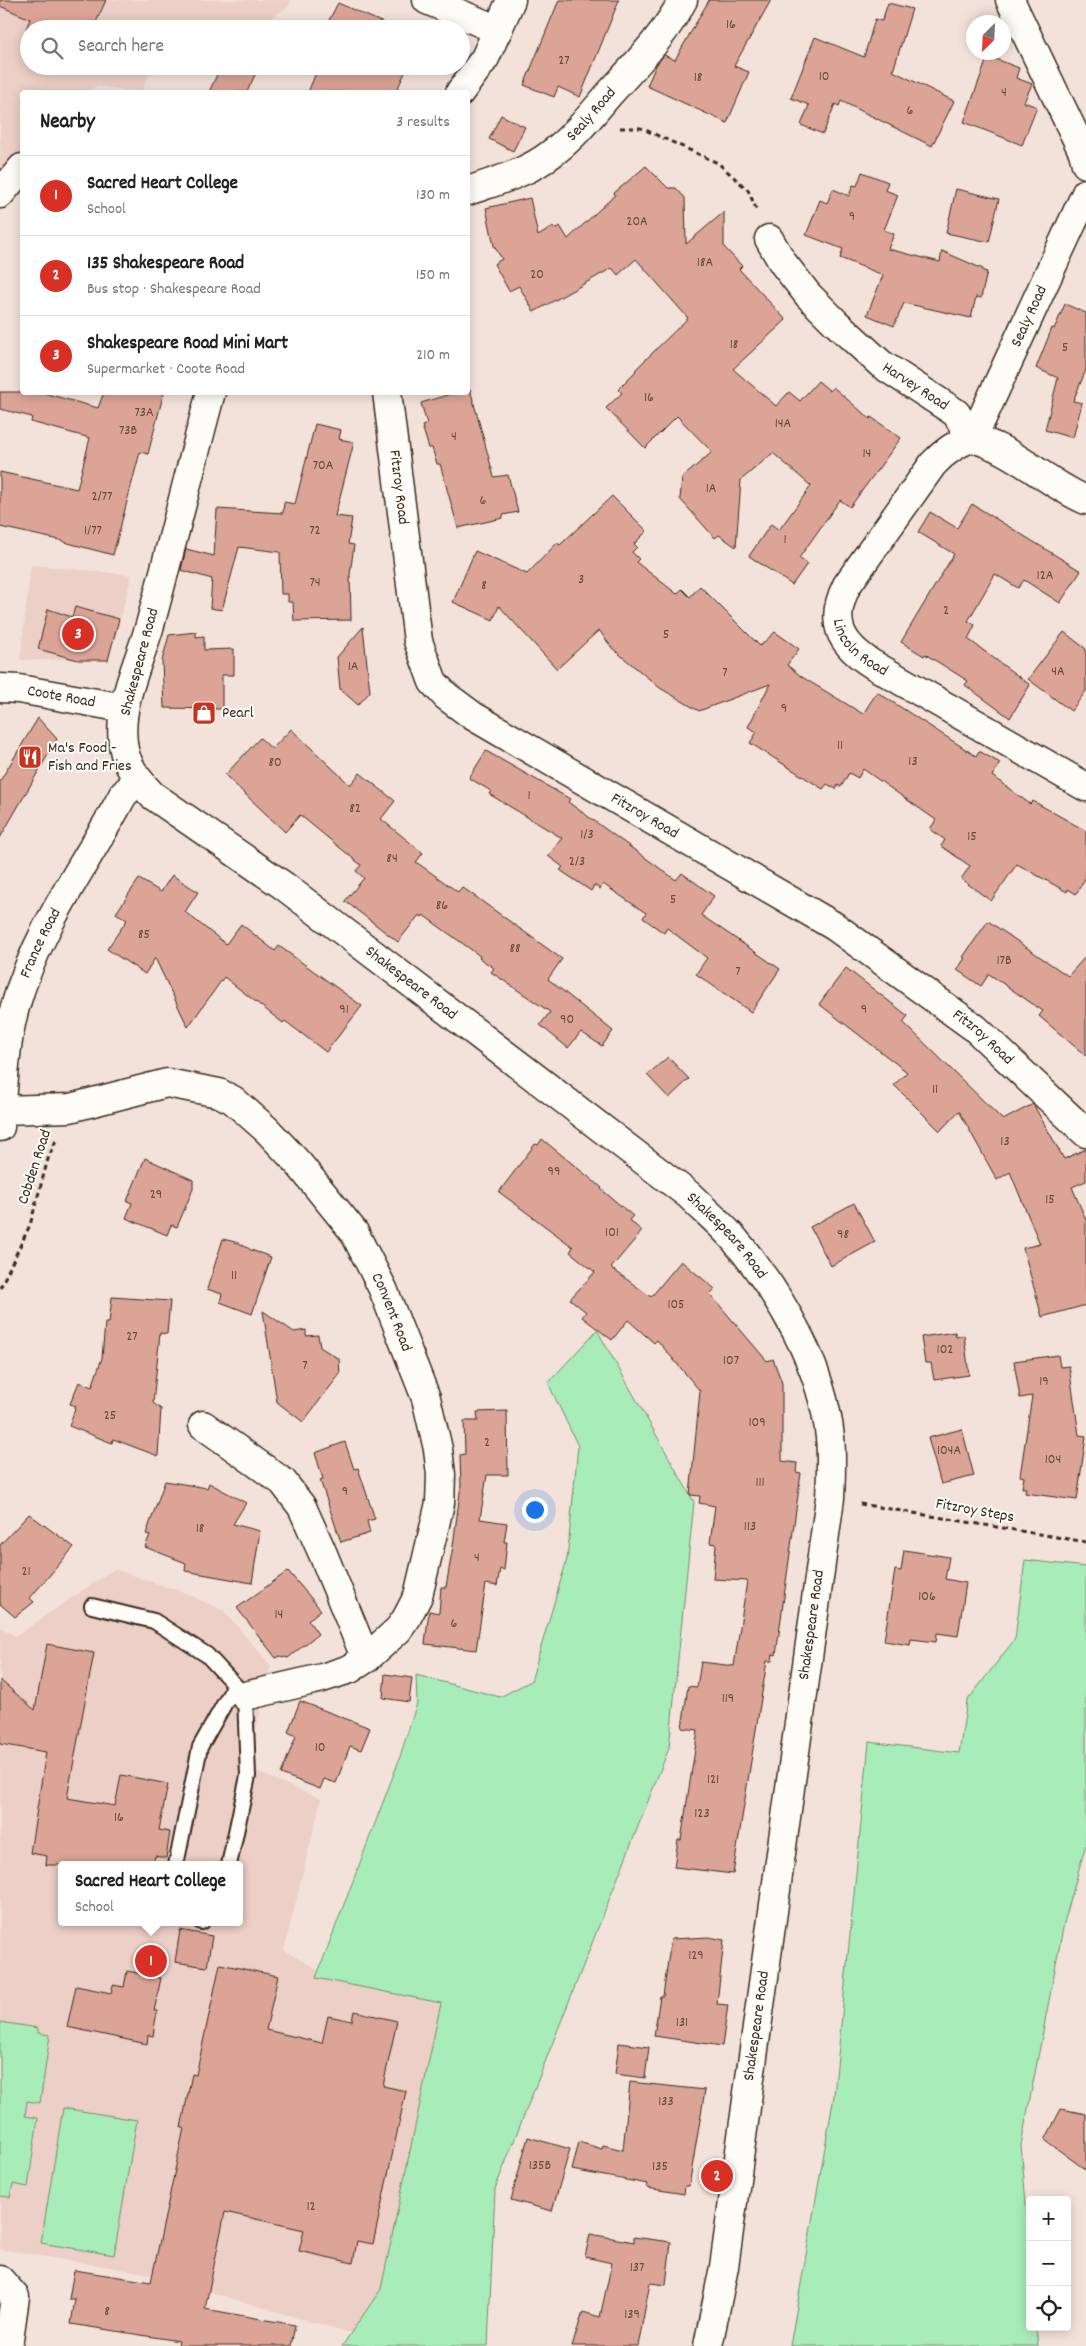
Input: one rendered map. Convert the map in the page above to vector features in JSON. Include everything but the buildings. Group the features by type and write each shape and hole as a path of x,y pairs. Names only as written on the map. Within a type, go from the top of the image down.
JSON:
{"street":[{"path":"427,0 498,30"},
{"path":"461,90 485,58 510,0"},
{"name":"Sealy Road","path":"470,190 515,175 551,154 580,128 648,51 675,16 683,0"},
{"path":"1010,0 1083,152 1086,164"},
{"path":"0,194 20,170"},
{"name":"Sealy Road","path":"970,438 978,427 1086,192"},
{"name":"Harvey Road","path":"769,239 783,263 808,295 835,322 881,364 956,413 970,438"},
{"name":"Shakespeare Road","path":"210,395 149,627 124,708 123,743 128,764 138,780 152,795 284,886 689,1194 733,1238 756,1266 805,1349 820,1392 830,1435 832,1466 830,1498 724,2267 708,2346"},
{"name":"Fitzroy Road","path":"387,395 418,641 433,682 446,696 473,716 834,926 975,1028 1086,1133"},
{"path":"970,438 998,447 1070,493 1086,500"},
{"name":"Lincoln Road","path":"970,438 957,443 944,452 933,464 847,585 839,602 837,616 839,628 845,642 856,654 1086,787"},
{"name":"Coote Road","path":"0,688 19,689 124,708"},
{"name":"France Road","path":"1,1119 6,1044 14,1008 25,975 38,946 123,795 138,780"},
{"name":"Convent Road","path":"1,1119 70,1108 167,1083 218,1093 233,1100 267,1130 298,1163 354,1232 383,1289 426,1398 438,1448 441,1475 440,1503 418,1596 398,1630 367,1658 350,1668 322,1678 240,1691"},
{"path":"203,1425 282,1482 302,1507 362,1652 367,1658"},
{"path":"0,2280 15,2297 8,2346"}],"lane":[{"path":"92,1606 154,1621 207,1655 240,1691 248,1776 229,1861"},
{"path":"177,1861 200,1747 240,1691"}],"path":[{"path":"641,128 718,163 748,190 769,239"},
{"name":"Cobden Road","path":"0,1288 30,1225 48,1160 70,1108"},
{"name":"Fitzroy Steps","path":"859,1504 1086,1542"}],"shaded area":[{"path":"0,0 291,0 288,7 267,20 20,20 20,75 149,75 142,90 96,86 91,90 20,90 20,165 0,189"},
{"path":"31,565 132,575 109,659 20,660"},
{"path":"114,1569 185,1593 224,1611 271,1666 255,1734 257,1772 321,1799 284,1950 321,1972 445,2001 375,2340 144,2273 0,2249 0,1627 16,1636"}],"green space":[{"path":"597,1330 694,1502 669,1748 495,2189 488,2346 342,2346 381,2289 441,2003 316,1978 398,1763 417,1703 416,1675 500,1697 531,1681 567,1559 578,1446 548,1383"},
{"path":"1025,1560 1086,1567 1086,1844 1064,1923 1021,2145 1026,2203 1026,2331 1036,2331 1038,2346 790,2346 834,2096 869,1742 959,1753 967,1701 1015,1639"},
{"path":"0,2022 38,2028 38,2033 50,2035 40,2103 27,2101 25,2116 38,2118 28,2187 13,2184 10,2197 0,2196"},
{"path":"63,2108 137,2120 114,2255 41,2243"}],"place":[{"name":"Shakespeare Road Mini Mart","path":"78,634"},
{"name":"Pearl","path":"204,713"},
{"name":"Ma's Food - Fish and Fries","path":"30,757"},
{"name":"Sacred Heart College","path":"151,1961"},
{"name":"135 Shakespeare Road","path":"717,2176"}]}
